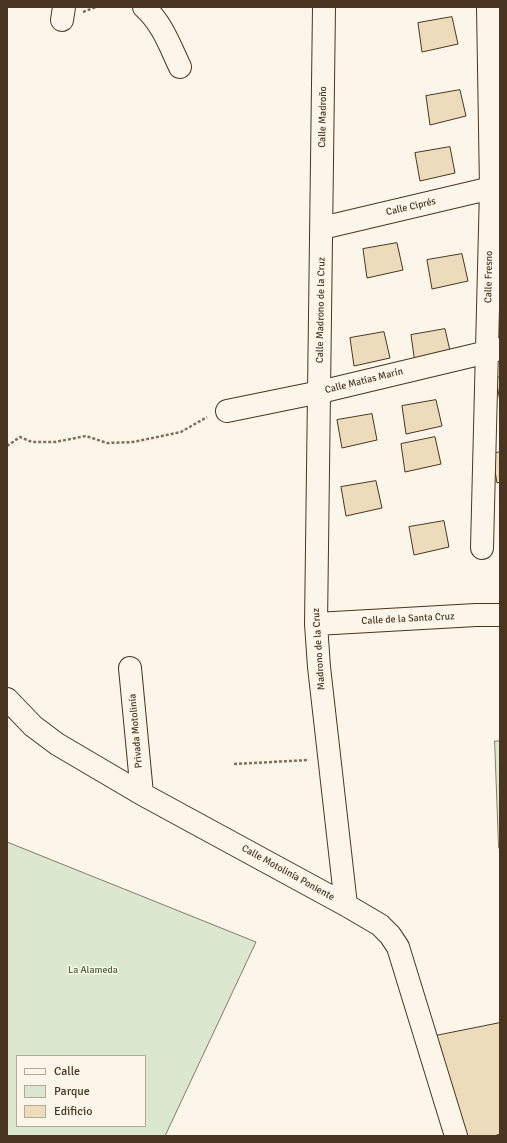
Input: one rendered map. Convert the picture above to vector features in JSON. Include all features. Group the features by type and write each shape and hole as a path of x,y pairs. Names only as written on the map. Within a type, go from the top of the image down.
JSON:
{"street":[{"path":"144,7 151,13 160,26 180,67"},
{"name":"Calle Madroño","path":"322,228 324,7"},
{"name":"Calle Fresno","path":"482,548 494,350 495,188 488,7"},
{"name":"Calle Ciprés","path":"322,228 495,188"},
{"name":"Calle Madrono de la Cruz","path":"320,392 322,228"},
{"name":"Calle Matías Marín","path":"227,411 320,392 494,350"},
{"name":"Madrono de la Cruz","path":"320,392 316,624 346,906"},
{"name":"Calle de la Santa Cruz","path":"316,624 500,615"},
{"name":"Privada Motolinía","path":"130,668 142,794"},
{"name":"Calle Motolinía Poniente","path":"7,699 33,726 57,744 142,794 380,925 390,935 398,948 456,1136"}],"path":[{"path":"7,446 20,438 32,442 56,442 86,436 107,443 133,442 181,432 202,419 227,411"},
{"path":"234,764 330,759"}],"green space":[{"path":"495,741 500,741 500,848 499,848"},
{"name":"La Alameda","path":"7,842 256,942 165,1136 7,1136"}],"building":[{"path":"452,17 458,44 422,52 418,23"},
{"path":"460,90 466,116 430,125 426,96"},
{"path":"450,147 455,173 420,181 415,153"},
{"path":"397,243 403,270 367,278 363,249"},
{"path":"462,254 468,281 432,289 427,260"},
{"path":"445,329 451,355 415,363 411,335"},
{"path":"384,332 390,358 354,366 350,338"},
{"path":"500,377 500,402 496,378"},
{"path":"436,400 442,426 406,434 402,406"},
{"path":"372,414 377,440 342,448 337,420"},
{"path":"435,437 441,464 405,472 401,444"},
{"path":"500,452 500,482 497,483 492,454"},
{"path":"376,481 382,508 346,516 341,487"},
{"path":"444,521 449,547 414,555 409,527"},
{"path":"500,1023 500,1134 494,1136 463,1136 435,1036"}]}
